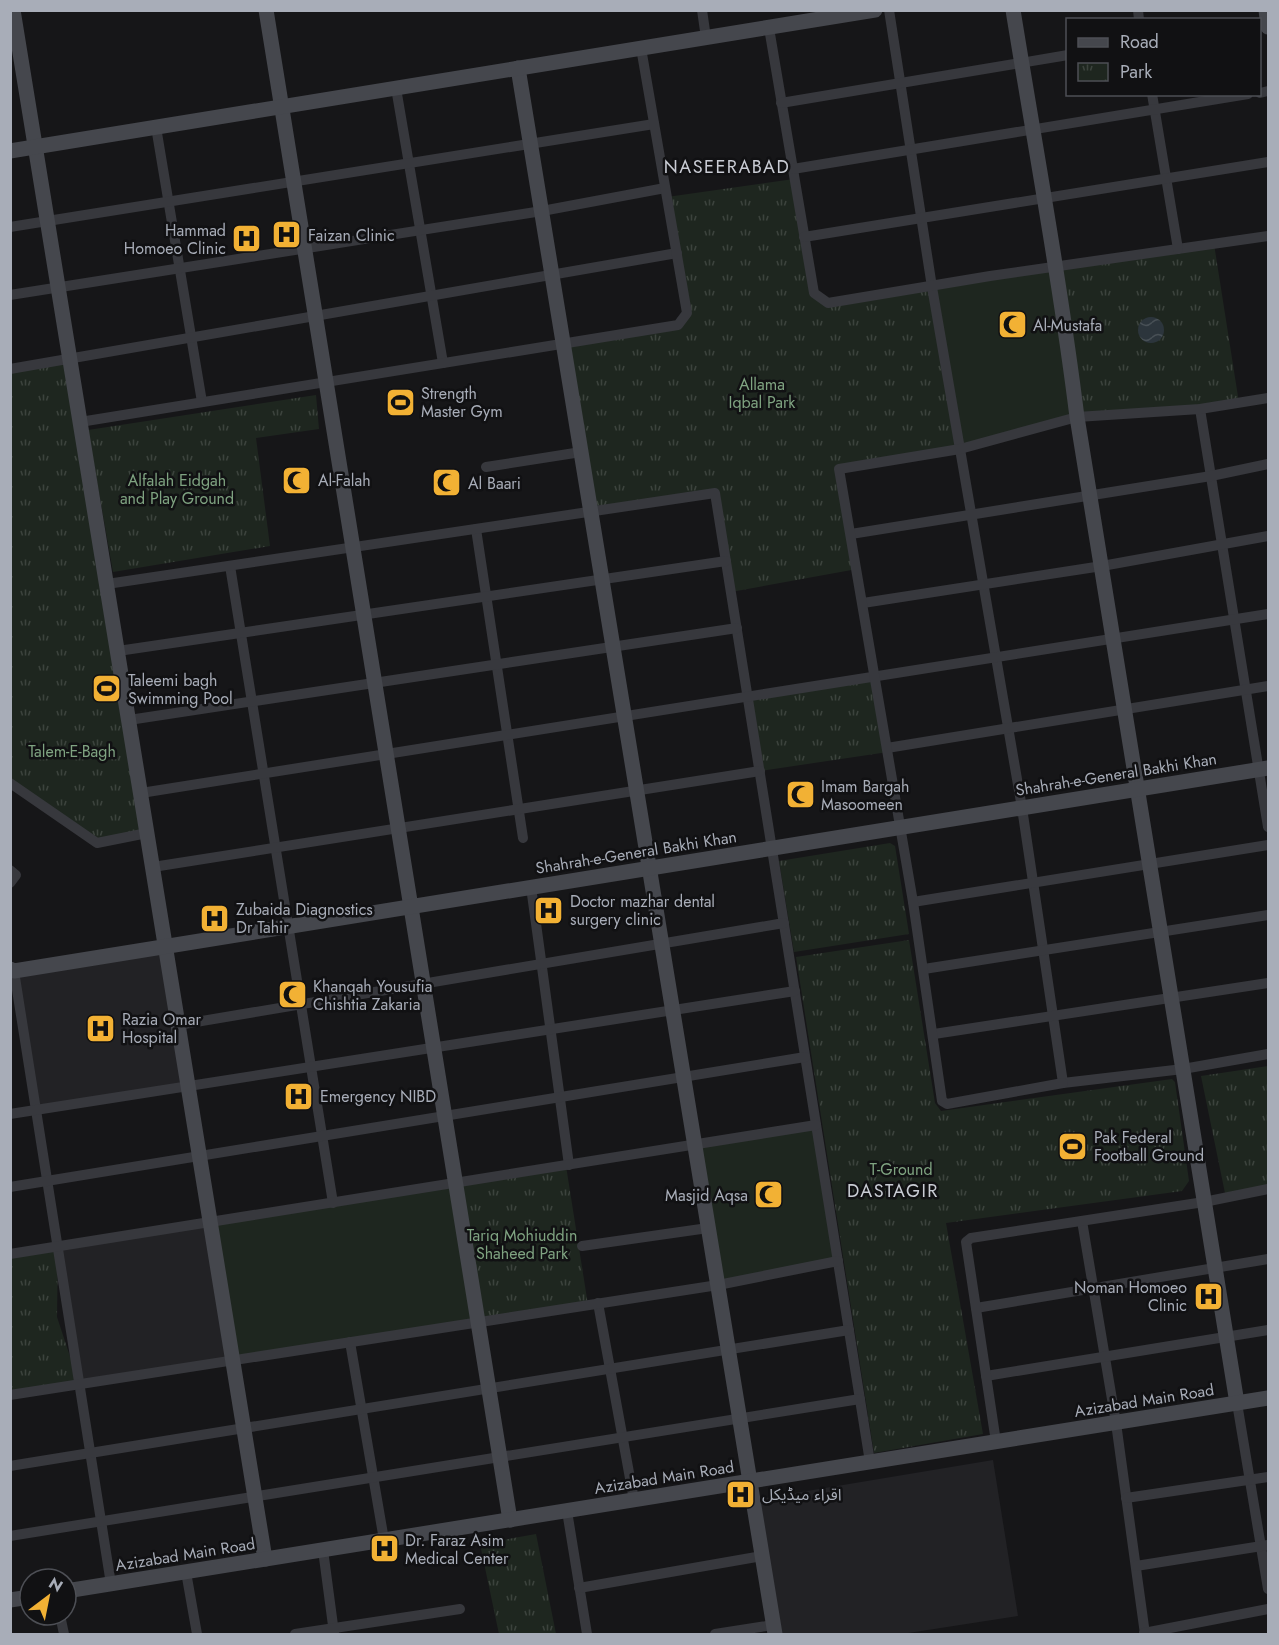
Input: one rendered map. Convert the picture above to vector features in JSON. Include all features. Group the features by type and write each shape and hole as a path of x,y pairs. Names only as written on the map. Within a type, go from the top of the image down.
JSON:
{"street":[{"path":"13,10 265,1559"},
{"path":"266,10 510,1520"},
{"path":"702,10 706,38"},
{"path":"10,151 875,10"},
{"path":"889,10 932,287 1022,808 1031,884 1063,1083"},
{"path":"1013,10 1054,268 1064,311 1077,417 1226,1337 1250,1480 1265,1545 1269,1589"},
{"path":"769,28 814,293 828,303 1269,236"},
{"path":"80,422 678,325 687,313 640,48"},
{"path":"781,103 1066,55"},
{"path":"518,68 774,1630 715,1635"},
{"path":"396,88 443,363"},
{"path":"1152,96 1178,249"},
{"path":"793,169 1236,96"},
{"path":"10,227 654,124"},
{"path":"156,127 202,402"},
{"path":"804,237 1269,162"},
{"path":"10,295 542,211 665,188"},
{"path":"10,369 677,253"},
{"path":"1269,398 1200,409 1077,417 960,449 839,469 876,676 944,1104 1063,1083 1183,1069 1269,1054"},
{"path":"1200,409 1246,690 1264,768 1269,827"},
{"path":"486,467 581,452"},
{"path":"851,534 1211,476 1269,464"},
{"path":"107,584 716,493 870,1462"},
{"path":"476,529 524,838"},
{"path":"863,603 983,582 1102,566 1269,536"},
{"path":"117,651 726,561"},
{"path":"230,566 333,1203"},
{"path":"141,793 1269,614"},
{"path":"129,720 737,628"},
{"path":"887,748 1269,686"},
{"name":"Shahrah-e-General Bakhi Khan","path":"12,970 1264,768"},
{"path":"153,867 760,771"},
{"path":"10,783 97,843 147,833"},
{"path":"913,902 1269,846"},
{"path":"10,870 16,875 10,883"},
{"path":"531,887 569,1164"},
{"path":"924,969 1269,915"},
{"path":"178,1025 784,923"},
{"path":"12,970 79,1384 92,1451 111,1584"},
{"path":"934,1034 1269,983"},
{"path":"10,1114 795,991"},
{"path":"10,1032 23,1029"},
{"path":"10,1187 806,1057"},
{"path":"10,1254 816,1125"},
{"path":"996,1442 965,1249 966,1242 971,1238 1204,1202 1269,1189"},
{"path":"1082,1221 1116,1423 1144,1634 1269,1609"},
{"path":"582,1245 708,1228"},
{"path":"976,1308 1269,1259"},
{"path":"10,1395 718,1285 838,1261"},
{"path":"598,1304 634,1500"},
{"path":"10,1466 849,1330"},
{"path":"986,1376 1269,1330"},
{"path":"350,1342 384,1540"},
{"name":"Azizabad Main Road","path":"78,1589 1269,1398"},
{"path":"10,1536 860,1399"},
{"path":"1126,1498 1269,1477"},
{"path":"567,1511 587,1635"},
{"path":"1136,1566 1265,1545"},
{"path":"322,1550 334,1632"},
{"path":"579,1588 762,1556"},
{"path":"186,1572 197,1635"},
{"path":"295,1635 334,1632 460,1609"}],"shaded area":[{"name":"Razia Omar Hospital","path":"166,947 188,1085 36,1110 14,971"},
{"path":"211,1222 233,1361 79,1384 58,1247"},
{"path":"993,1460 1018,1616 902,1634 782,1634 759,1499"}],"green space":[{"name":"Allama Iqbal Park","path":"794,179 820,299 932,287 960,449 839,469 857,569 731,592 715,493 591,511 563,343 677,325 684,318 667,197"},
{"path":"1214,244 1239,403 1077,417 1054,268"},
{"path":"1054,268 1077,417 960,449 932,287"},
{"name":"Talem-E-Bagh","path":"70,359 147,833 97,843 11,783 11,369"},
{"name":"Alfalah Eidgah and Play Ground","path":"316,395 319,429 256,438 270,546 113,572 88,430"},
{"path":"876,676 888,752 760,771 748,697"},
{"path":"890,843 895,846 909,934 794,952 779,861"},
{"name":"T-Ground","path":"909,940 935,1103 941,1111 1172,1079 1175,1082 1189,1181 1182,1191 946,1223 983,1434 874,1453 796,957"},
{"path":"1268,1066 1268,1186 1225,1193 1201,1076"},
{"path":"816,1125 838,1261 718,1285 695,1144"},
{"name":"Tariq Mohiuddin Shaheed Park","path":"566,1166 588,1305 478,1322 455,1183"},
{"path":"455,1183 478,1322 233,1361 211,1222"},
{"path":"58,1247 57,1317 79,1384 11,1395 11,1254"},
{"path":"536,1534 556,1634 499,1634 480,1544"}],"water":[{"path":"1151,317 1160,321 1164,330 1160,339 1151,343 1142,339 1138,330 1142,321"}],"place":[{"name":"Faizan Clinic","path":"287,235"},
{"name":"Hammad Homoeo Clinic","path":"247,239"},
{"name":"Al-Mustafa","path":"1012,325"},
{"name":"Strength Master Gym","path":"400,402"},
{"name":"Al-Falah","path":"297,480"},
{"name":"Al Baari","path":"447,483"},
{"name":"Taleemi bagh Swimming Pool","path":"107,689"},
{"name":"Imam Bargah Masoomeen","path":"800,795"},
{"name":"Doctor mazhar dental surgery clinic","path":"549,910"},
{"name":"Zubaida Diagnostics Dr Tahir","path":"215,918"},
{"name":"Khanqah Yousufia Chishtia Zakaria","path":"292,995"},
{"name":"Razia Omar Hospital","path":"101,1028"},
{"name":"Emergency NIBD","path":"299,1096"},
{"name":"Pak Federal Football Ground","path":"1073,1146"},
{"name":"Masjid Aqsa","path":"769,1195"},
{"name":"Noman Homoeo Clinic","path":"1208,1296"},
{"name":"اقراء میڈیکل","path":"741,1494"},
{"name":"Dr. Faraz Asim Medical Center","path":"384,1549"}],"district":[{"name":"NASEERABAD","path":"727,167"},
{"name":"DASTAGIR","path":"893,1191"}]}
